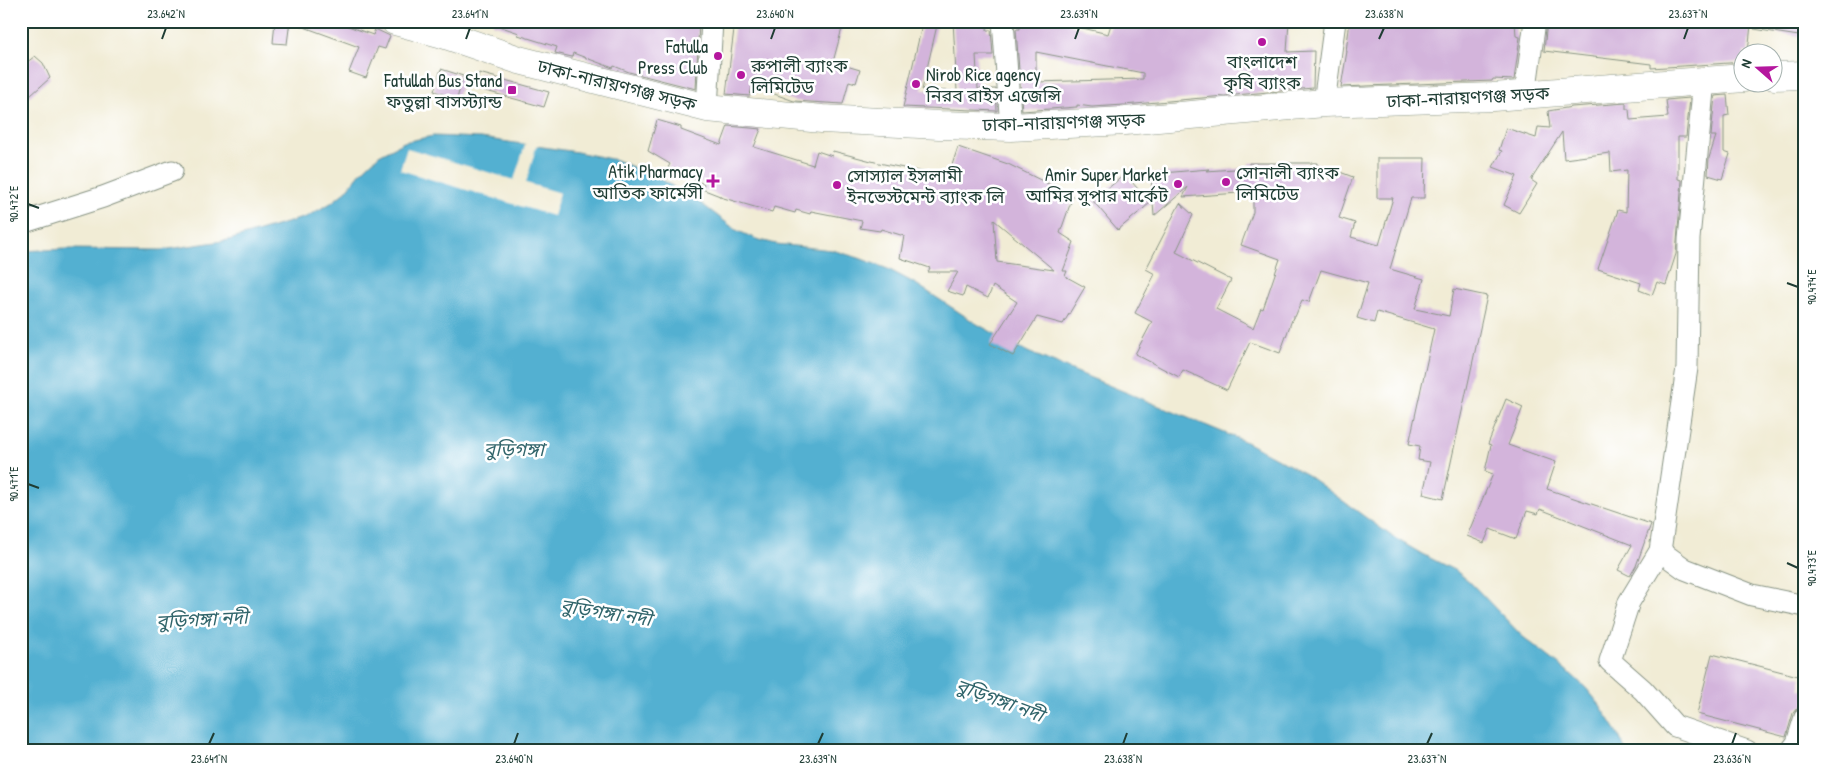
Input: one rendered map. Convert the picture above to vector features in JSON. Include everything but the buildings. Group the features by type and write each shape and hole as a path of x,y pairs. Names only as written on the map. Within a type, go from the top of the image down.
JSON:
{"highway":[{"name":"ঢাকা-নারায়ণগঞ্জ সড়ক","path":"395,21 443,34 518,60 707,108 822,119 1011,127 1125,121 1324,103 1525,95 1734,78"},
{"path":"1784,76 1805,75"}],"street":[{"path":"707,108 712,21"},
{"path":"1003,21 1011,127"},
{"path":"1324,103 1335,21"},
{"path":"1525,95 1535,21"},
{"path":"1704,80 1689,239 1687,368 1660,551 1628,602 1610,661 1643,690 1675,726 1747,751"},
{"path":"21,223 103,197 172,171"},
{"path":"1660,551 1685,569 1752,595 1805,606"},
{"path":"1791,751 1796,743 1805,717"}],"water":[{"name":"বুড়িগঙ্গা","path":"433,136 481,138 577,152 616,160 659,178 702,204 736,230 756,239 776,244 832,250 888,269 916,284 977,324 1028,352 1244,441 1307,475 1393,537 1456,571 1469,581 1522,636 1586,688 1600,705 1616,730 1626,751 21,751 21,251 66,249 162,250 229,240 306,217 331,203 346,191 362,171 379,155 404,142"}],"pier":[{"path":"526,142 537,144 526,183 560,193 553,216 400,170 407,148 514,180"}],"place":[{"name":"বাংলাদেশ কৃষি ব্যাংক","path":"1262,42"},
{"name":"Fatulla Press Club","path":"718,56"},
{"name":"রুপালী ব্যাংক লিমিটেড","path":"741,75"},
{"name":"Nirob Rice agency নিরব রাইস এজেন্সি","path":"916,84"},
{"name":"Fatullah Bus Stand ফতুল্লা বাসস্ট্যান্ড","path":"512,90"},
{"name":"Atik Pharmacy আতিক ফার্মেসী","path":"713,181"},
{"name":"সোনালী ব্যাংক লিমিটেড","path":"1226,182"},
{"name":"Amir Super Market আমির সুপার মার্কেট","path":"1178,184"},
{"name":"সোস্যাল ইসলামী ইনভেস্টমেন্ট ব্যাংক লি","path":"837,185"}],"water label":[{"name":"বুড়িগঙ্গা নদী","path":"606,612"},
{"name":"বুড়িগঙ্গা নদী","path":"202,619"},
{"name":"বুড়িগঙ্গা নদী","path":"1000,700"}]}
